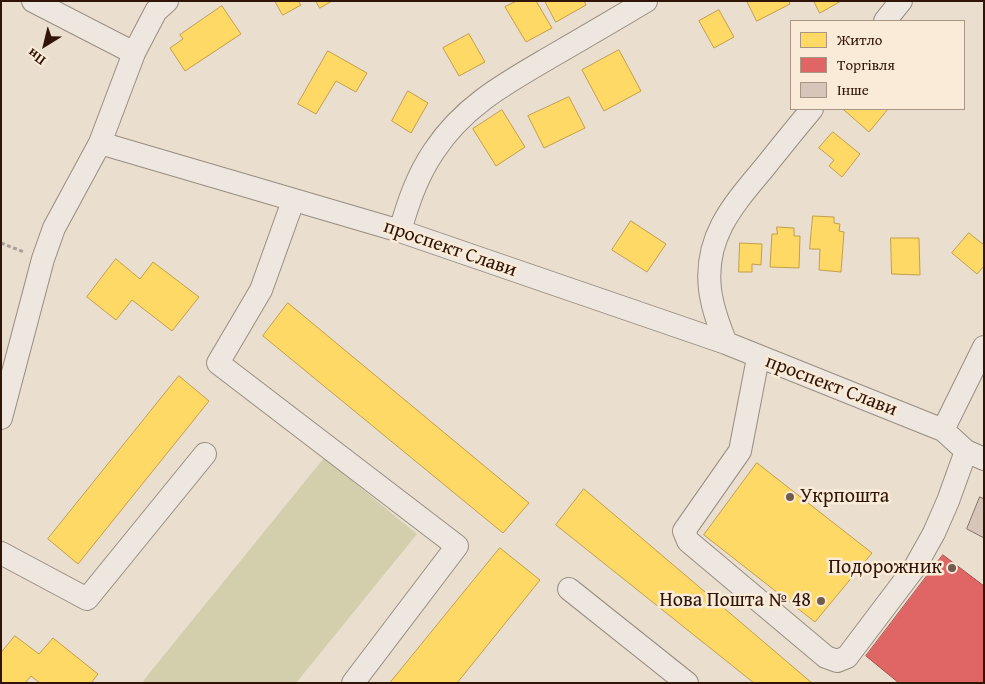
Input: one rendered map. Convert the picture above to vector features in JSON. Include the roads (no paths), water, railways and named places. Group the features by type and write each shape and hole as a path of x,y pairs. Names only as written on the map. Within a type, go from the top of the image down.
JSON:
{"street":[{"path":"32,1 134,53"},
{"path":"1,418 43,259 54,228 100,143 134,53 156,12 167,1"},
{"path":"400,231 408,203 419,176 452,127 473,106 496,88 646,1"},
{"path":"886,20 901,1"},
{"path":"726,344 714,314 710,288 710,262 716,236 727,213 811,110"},
{"name":"проспект Слави","path":"100,143 400,231 726,344 943,430 975,455"},
{"path":"293,201 260,290 218,362 457,546 353,683"},
{"path":"943,430 982,354"},
{"path":"758,358 740,451 684,531 688,541 826,657 837,661 847,657 915,567 975,455"},
{"path":"1,553 87,598 205,454"},
{"path":"569,589 687,683"}],"place":[{"name":"Укрпошта","path":"790,497"},
{"name":"Подорожник","path":"952,568"},
{"name":"Нова Пошта № 48","path":"821,601"}]}
